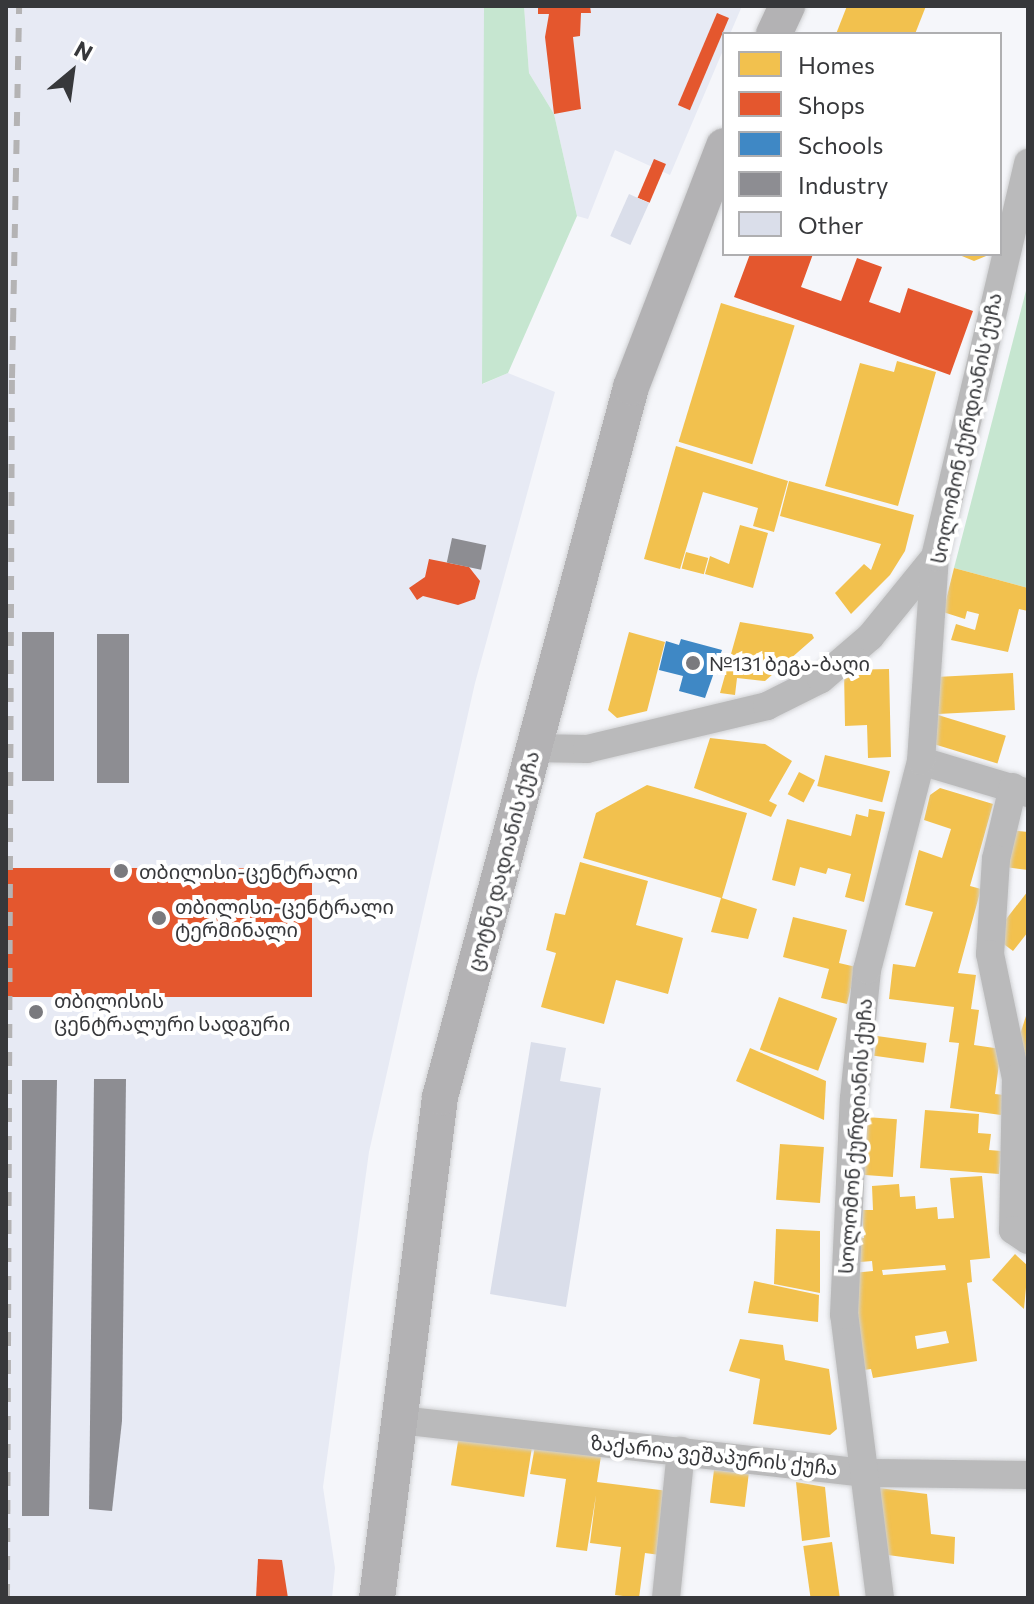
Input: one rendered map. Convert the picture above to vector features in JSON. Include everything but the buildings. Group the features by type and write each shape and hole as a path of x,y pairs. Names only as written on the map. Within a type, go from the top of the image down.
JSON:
{"main road":[{"path":"775,32 787,6"},
{"name":"ცოტნე დადიანის ქუჩა","path":"377,1598 440,1097 631,387 722,151"}],"street":[{"name":"სოლომონ ქურდიანის ქუჩა","path":"880,1598 844,1315 854,1098 867,970 921,761 935,557 1028,163"},
{"path":"533,748 587,749 767,706 821,679 870,637 935,557"},
{"path":"921,761 1020,790 996,859 990,954 1016,1078 1013,1230 1028,1240"},
{"name":"ზაქარია ვეშაპურის ქუჩა","path":"400,1420 866,1473 1028,1475"},
{"path":"666,1598 681,1451"}],"shaded area":[{"path":"6,6 485,6 483,384 508,373 555,392 475,683 369,1152 323,1487 335,1568 332,1598 6,1598"},
{"path":"524,6 742,6 731,32 722,32 722,53 670,175 615,150 588,219 577,216 554,114 529,73"}],"green space":[{"path":"484,6 524,6 529,73 554,114 577,216 508,373 482,384"},
{"path":"1028,283 1028,588 954,568"}],"railway":[{"path":"7,1598 12,378 19,6"}],"place":[{"name":"№131 ბეგა-ბაღი","path":"693,663"},
{"name":"თბილისი-ცენტრალი","path":"121,871"},
{"name":"თბილისი-ცენტრალი ტერმინალი","path":"159,918"},
{"name":"თბილისის ცენტრალური სადგური","path":"36,1012"}]}
